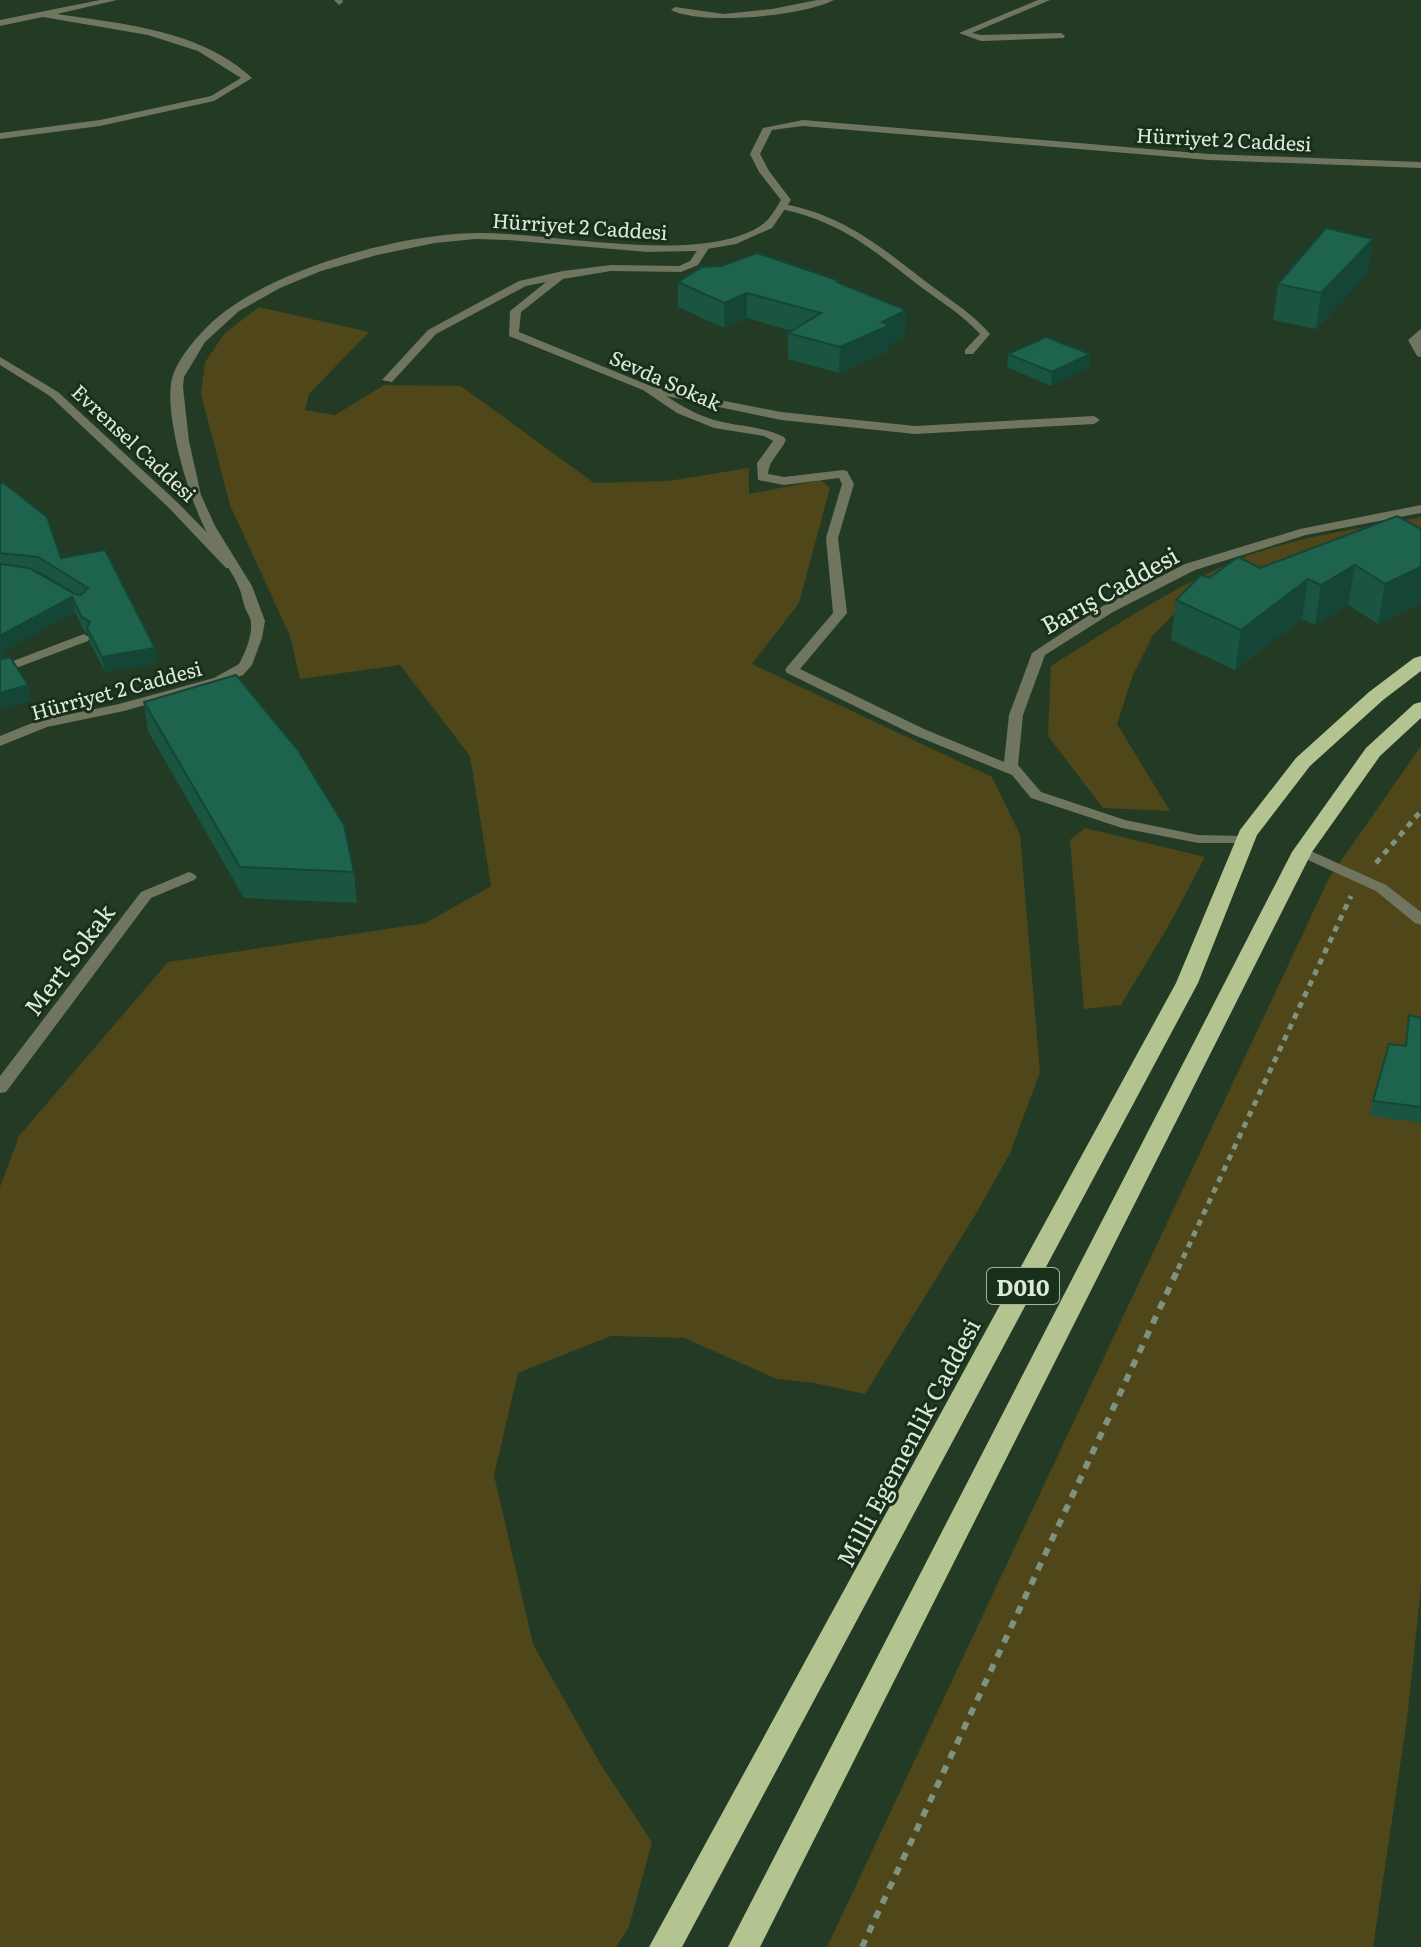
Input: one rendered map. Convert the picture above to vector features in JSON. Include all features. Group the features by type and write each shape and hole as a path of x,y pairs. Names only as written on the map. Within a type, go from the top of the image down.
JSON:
{"highway":[{"name":"Milli Egemenlik Caddesi","path":"665,1947 1187,983 1245,840 1303,762 1376,696 1421,662"},
{"name":"D010","path":"744,1947 1302,852 1373,752 1421,708"}],"street":[{"path":"0,23 113,0"},
{"path":"675,10 724,17 772,12 830,0"},
{"path":"1046,0 963,33 981,38 1061,36"},
{"path":"0,136 100,123 214,98 247,78 226,60 158,33 41,14"},
{"name":"Hürriyet 2 Caddesi","path":"0,742 58,720 122,707 228,677 246,666 256,639 258,621 247,589 197,503 179,433 177,381 196,347 250,300 281,282 390,249 474,236 514,236 671,250 704,248 737,241 760,231 784,207 786,200 764,172 755,154 768,128 803,123 1209,157 1421,165"},
{"path":"388,380 432,332 523,283 611,268 681,269 694,263 704,248"},
{"name":"Sevda Sokak","path":"563,274 516,311 513,334 647,388 681,411 718,425 767,433 780,440 775,451 763,463 762,477 784,481 843,474 848,484 832,538 840,613 792,670 919,732 1017,772"},
{"path":"1421,332 1414,340 1421,354"},
{"name":"Evrensel Caddesi","path":"0,360 66,404 173,505 231,565"},
{"path":"647,388 781,416 915,430 1094,420"},
{"name":"Barış Caddesi","path":"1017,772 1011,765 1016,715 1039,653 1108,609 1190,567 1304,532 1421,509"},
{"path":"1017,772 1036,795 1122,824 1198,839 1245,840"},
{"path":"1302,852 1381,888 1421,920"},
{"name":"Mert Sokak","path":"0,1088 146,895 189,877"}],"lane":[{"path":"784,207 841,223 964,312 985,334 969,352"},
{"path":"0,670 84,638"}],"path":[{"path":"862,1947 1355,886 1421,811"}],"shaded area":[{"path":"259,307 369,332 309,394 305,410 335,415 384,385 461,386 594,483 668,481 749,468 749,494 821,480 830,488 799,603 752,664 992,777 1020,835 1040,1072 1010,1153 865,1394 777,1379 684,1338 611,1336 518,1373 494,1475 533,1644 601,1765 652,1842 629,1927 616,1947 0,1947 0,1187 19,1136 168,962 426,923 491,886 470,756 400,665 300,679 290,636 230,505 201,394 205,362 225,333"},
{"path":"1421,517 1421,544 1213,599 1174,614 1153,635 1133,675 1117,724 1170,811 1103,808 1048,736 1051,666 1142,609 1213,571 1259,552 1304,539"},
{"path":"1421,746 1421,1586 1407,1720 1373,1947 827,1947 1329,878"},
{"path":"1085,828 1205,857 1121,1005 1084,1009 1070,840"}],"building":[{"path":"1326,228 1373,239 1321,293 1278,284"},
{"path":"757,253 840,281 837,282 906,310 882,322 890,325 840,347 788,333 821,313 747,293 724,303 678,282 702,267 722,266"},
{"path":"1046,337 1090,354 1052,372 1008,354"},
{"path":"4,483 47,517 61,558 105,550 155,648 102,657 87,628 90,622 81,616 72,597 0,636 0,564 29,568 75,594 81,595 88,588 38,557 0,553 0,484"},
{"path":"1397,516 1421,529 1421,567 1385,584 1355,565 1321,585 1308,579 1241,630 1176,600 1201,575 1209,578 1238,557 1260,568"},
{"path":"10,657 28,685 0,693 0,660"},
{"path":"236,675 298,750 344,825 354,872 240,867 144,702"},
{"path":"1409,1015 1421,1018 1421,1107 1373,1101 1389,1044 1406,1046"}]}
